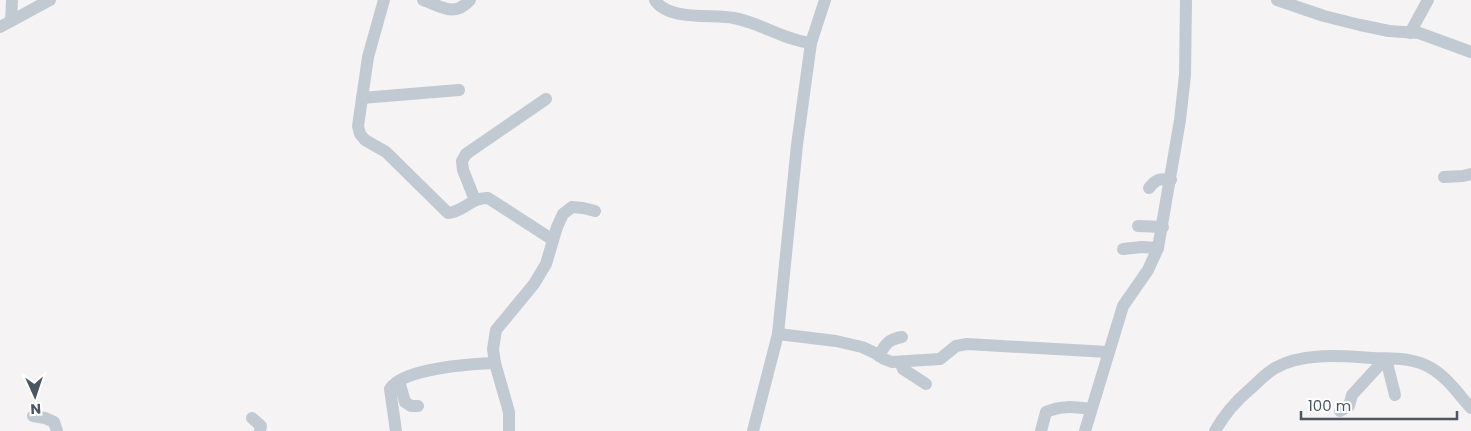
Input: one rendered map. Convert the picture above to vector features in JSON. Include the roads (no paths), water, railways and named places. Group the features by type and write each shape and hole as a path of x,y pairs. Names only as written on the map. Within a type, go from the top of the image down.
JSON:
{"street":[{"path":"6,24 12,0"},
{"path":"6,24 50,0"},
{"path":"384,0 368,57 358,126 360,134 365,140 386,152 448,213 453,213 475,200 488,198 553,240"},
{"path":"423,0 446,10 454,10 467,4 470,0"},
{"path":"655,0 661,7 671,13 735,18 799,42 811,43"},
{"path":"752,431 778,334 797,145 811,43 825,0"},
{"path":"1085,431 1123,306 1148,270 1158,248 1163,227 1185,75 1186,0"},
{"path":"1277,0 1340,21 1388,31 1419,33 1471,52"},
{"path":"1410,33 1428,0"},
{"path":"362,98 459,90"},
{"path":"475,200 462,161 466,154 546,99"},
{"path":"1444,176 1471,174"},
{"path":"1149,188 1156,180 1161,178 1171,180"},
{"path":"509,431 510,412 494,363 492,349 496,330 534,284 546,264 563,214 572,207 596,211"},
{"path":"1138,226 1163,227"},
{"path":"1123,248 1158,248"},
{"path":"778,334 836,341 862,348 892,362 940,359 956,346 967,344 1108,352"},
{"path":"879,356 888,341 902,337"},
{"path":"1215,431 1236,402 1260,380 1274,369 1304,358 1406,359 1433,369 1471,408"},
{"path":"1385,359 1395,395"},
{"path":"1340,411 1348,406 1352,395 1385,359"},
{"path":"900,362 903,370 926,384"},
{"path":"396,431 390,389 393,384 418,373 461,364 494,363"},
{"path":"399,381 405,402 411,406 418,406"},
{"path":"1041,431 1046,412 1055,408 1091,409"},
{"path":"33,416 46,418 54,422 57,431"},
{"path":"252,418 261,426 260,431"}]}
